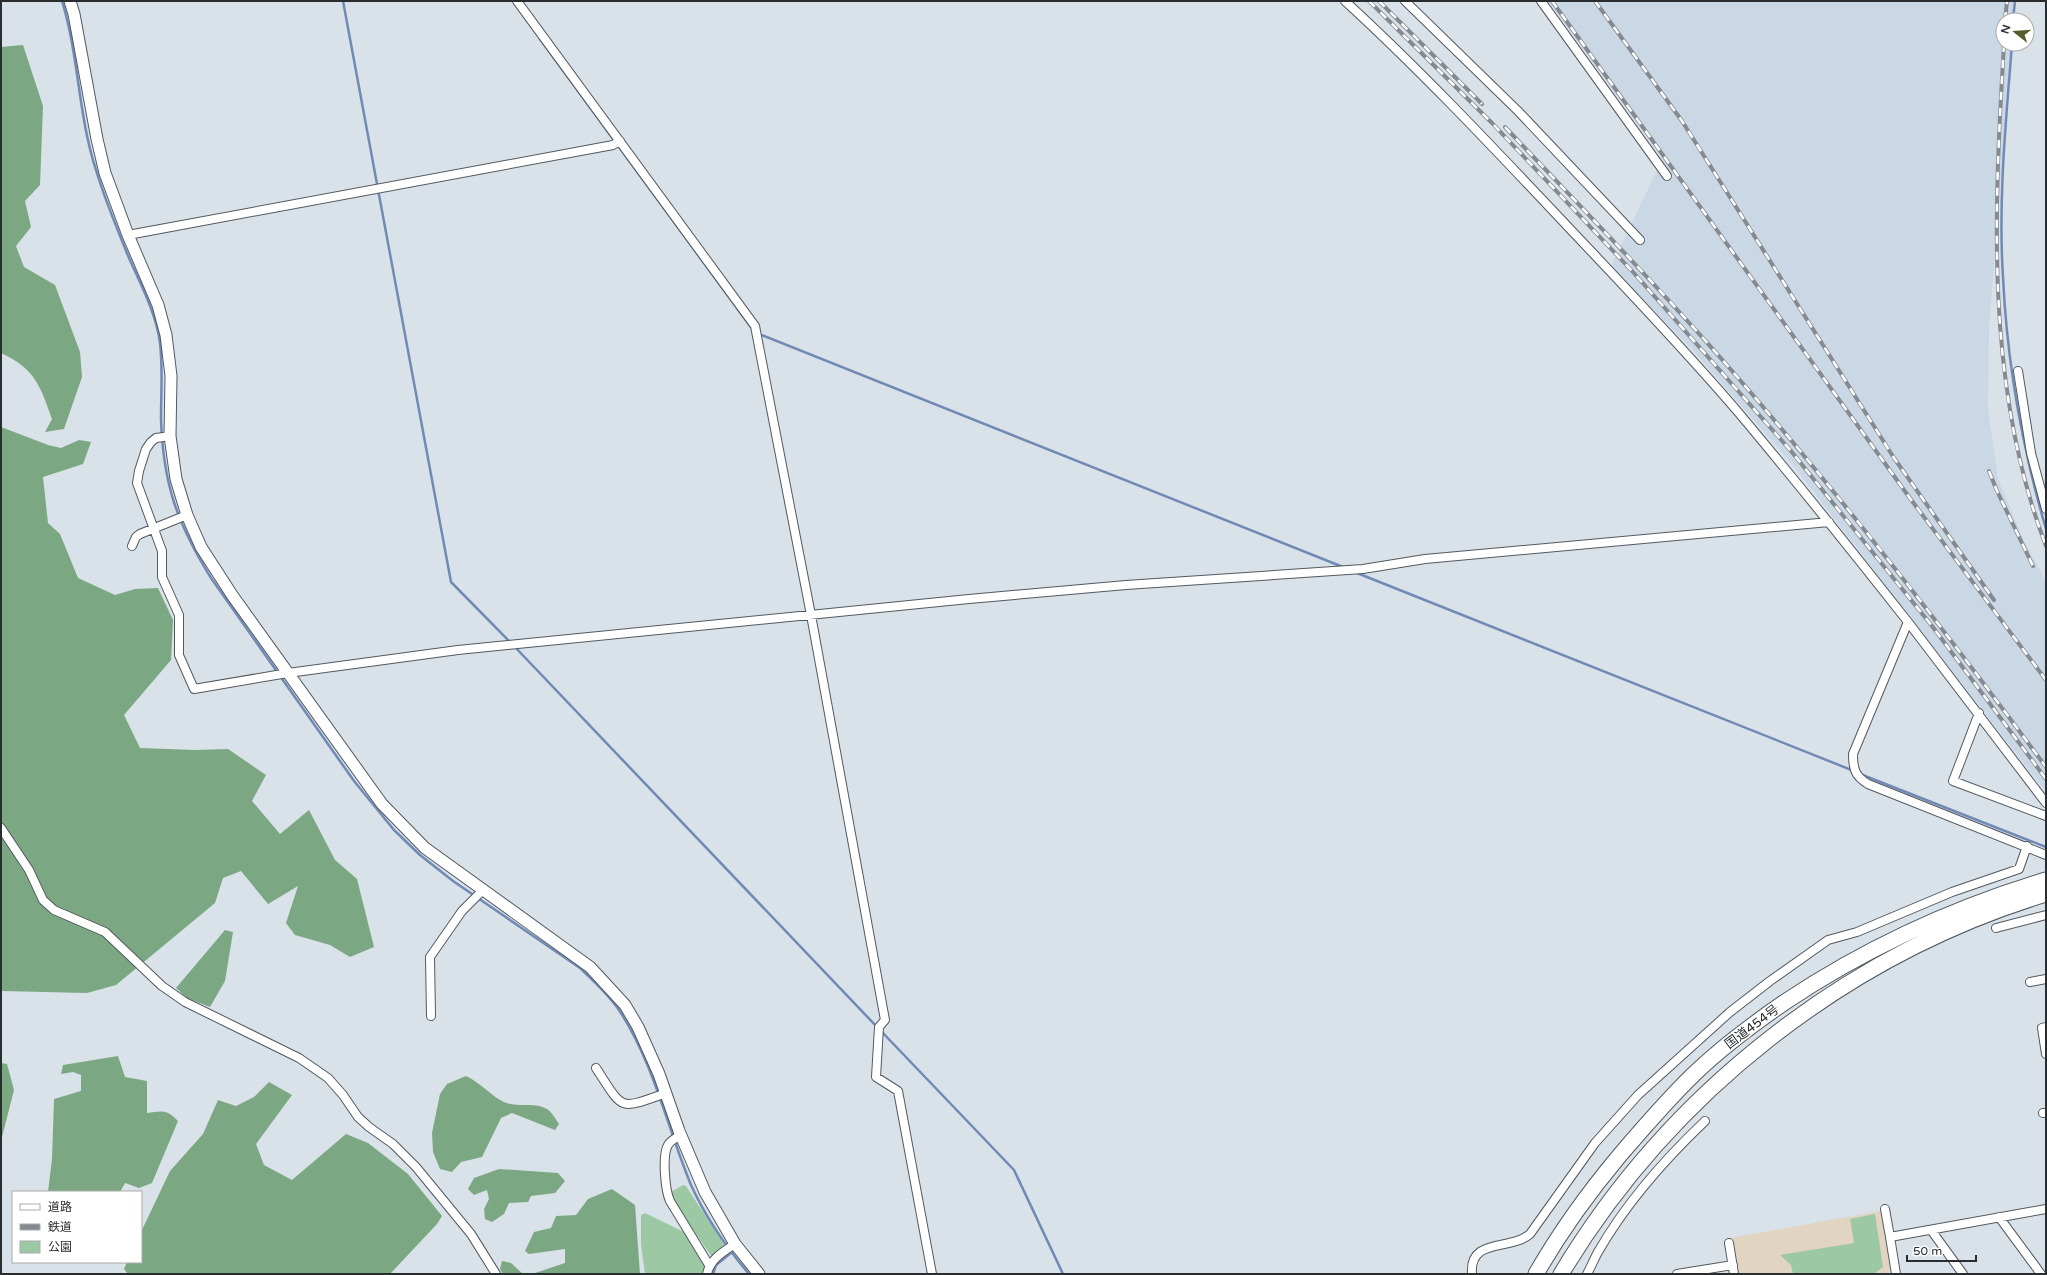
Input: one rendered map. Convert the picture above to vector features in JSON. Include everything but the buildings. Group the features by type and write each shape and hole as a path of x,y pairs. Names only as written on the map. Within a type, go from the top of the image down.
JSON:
{"highway":[{"name":"国道454号","path":"1536,1274 1547,1255 1598,1182 1646,1124 1695,1073 1751,1025 1818,980 1901,934 1964,908 2046,880"},
{"name":"国道454号","path":"1561,1274 1576,1250 1632,1173 1690,1110 1756,1050 1789,1023 1834,992 1934,938 1984,916 2046,894"}],"street":[{"path":"70,1 105,173 128,235 158,305 166,334 171,376 170,436 176,479 187,515 202,547 216,570 288,673 382,804 425,848 590,967 608,984 625,1005 638,1027 659,1074 681,1135 705,1192 735,1244 758,1274"},
{"path":"517,1 756,327 811,615 885,1020 879,1027 876,1077 898,1091 932,1274"},
{"path":"1345,1 1490,144 1621,282 1737,411 1829,522 1908,622 1979,713 2046,803"},
{"path":"1405,1 1518,111 1640,240"},
{"path":"1541,1 1667,176"},
{"path":"128,235 605,146 620,141"},
{"path":"2018,371 2028,438 2046,506"},
{"path":"170,436 156,438 146,449 137,483 163,556 162,577 179,615 179,655 194,689 288,673 458,650 1126,585 1364,569 1425,559 1829,522"},
{"path":"132,546 136,536 187,515"},
{"path":"1908,622 1853,754 1853,767 1858,778 1868,784 2027,846 2046,855"},
{"path":"1979,713 1953,781 2046,816"},
{"path":"1,828 29,870 43,900 54,910 105,932 162,986 185,1002 299,1058 328,1078 343,1095 358,1117 393,1144 416,1167 471,1234 496,1274"},
{"path":"1472,1274 1473,1264 1481,1251 1486,1248 1517,1243 1530,1234 1595,1143 1638,1095 1730,1012 1770,980 1828,940 1857,932 1952,892 2019,869 2027,846"},
{"path":"431,1016 430,957 462,911 482,890"},
{"path":"1996,928 2046,915"},
{"path":"2030,982 2046,979"},
{"path":"2046,1027 2042,1028 2046,1054"},
{"path":"596,1068 617,1101 624,1104 631,1105 666,1092"},
{"path":"1587,1274 1598,1252 1631,1203 1686,1139 1705,1120"},
{"path":"681,1135 672,1140 666,1150 667,1193 670,1201 709,1265"},
{"path":"1885,1209 1896,1274"},
{"path":"1890,1237 2046,1209"},
{"path":"2000,1217 2041,1274"},
{"path":"1931,1230 1962,1274"},
{"path":"1729,1243 1734,1274"},
{"path":"707,1274 709,1265 735,1244"},
{"path":"1677,1274 1733,1265"}],"shaded area":[{"path":"1548,1 2014,1 2013,12 1995,12 1995,52 2010,52 1989,328 1988,409 1998,479 2024,541 2046,581 2046,792 1792,464 1690,347 1611,266 1663,158"},
{"path":"1881,1211 1890,1269 1888,1274 1737,1274 1731,1238"}],"green space":[{"path":"23,45 43,106 40,185 25,201 31,227 16,246 24,267 55,285 80,352 82,377 64,429 45,432 52,419 40,387 22,365 1,353 1,47"},
{"path":"1,427 48,445 61,448 79,440 91,442 83,464 43,477 48,523 60,534 78,578 115,595 135,589 158,588 173,620 171,660 124,715 140,748 195,750 228,749 266,775 252,801 280,834 309,810 335,860 357,879 374,947 350,957 330,945 295,935 286,923 298,886 268,904 241,871 223,878 215,903 116,985 87,993 1,991"},
{"path":"225,930 233,932 225,981 210,1007 187,998 176,988"},
{"path":"118,1056 125,1077 147,1081 147,1113 164,1112 171,1114 178,1121 152,1183 139,1188 125,1183 121,1191 48,1191 52,1159 54,1099 81,1091 81,1075 73,1072 61,1074 63,1065"},
{"path":"1,1063 7,1064 14,1090 1,1141"},
{"path":"466,1076 502,1101 519,1105 542,1107 549,1110 559,1124 555,1130 512,1113 501,1118 482,1157 461,1162 452,1172 440,1169 433,1152 432,1133 440,1094 447,1084"},
{"path":"269,1082 292,1095 256,1144 264,1165 292,1180 346,1134 368,1143 408,1174 442,1216 437,1224 390,1274 128,1274 124,1269 127,1263 142,1263 142,1230 170,1171 203,1134 218,1100 236,1106 254,1097"},
{"path":"499,1169 558,1173 565,1181 555,1193 531,1196 528,1202 509,1203 504,1214 492,1222 485,1219 484,1209 489,1199 487,1190 474,1195 468,1189 474,1178"},
{"path":"683,1185 686,1186 725,1246 712,1257 671,1198 671,1192"},
{"path":"612,1189 635,1205 640,1274 532,1274 565,1263 565,1249 529,1254 525,1251 534,1232 551,1228 556,1216 576,1215 588,1199"},
{"path":"645,1213 688,1234 704,1265 704,1274 645,1274 641,1245 641,1215"},
{"path":"1875,1214 1883,1267 1874,1274 1793,1274 1791,1265 1780,1255 1854,1243 1850,1219"},
{"path":"502,1261 511,1263 523,1274 503,1274 500,1269"}],"waterway":[{"path":"62,1 72,43 85,128 96,170 129,258 152,310 158,332 162,381 162,442 165,464 174,502 189,539 199,558 211,578 354,781 394,830 420,855 453,881 580,968 615,1004 631,1030 651,1073 691,1185 717,1231 749,1274"},
{"path":"343,1 451,582 511,643"},
{"path":"2014,12 2015,1"},
{"path":"540,39 753,330"},
{"path":"2011,52 2005,131 2001,219 2005,309 2017,404 2037,498 2046,529"},
{"path":"759,334 1343,567"},
{"path":"1357,573 1854,771"},
{"path":"514,646 878,1028"},
{"path":"1860,774 2046,847"},
{"path":"881,1031 1014,1170 1063,1274"},
{"path":"713,1274 716,1265 732,1252"}],"railway":[{"path":"1369,1 1492,123 1633,272 1791,451 1932,626 2046,779"},
{"path":"1379,1 1482,104"},
{"path":"1552,1 1912,501 2046,680"},
{"path":"1595,1 1682,121 1894,458 1994,600"},
{"path":"2006,12 2007,1"},
{"path":"2003,52 2000,107 1997,234 1998,298 2003,361 2012,424 2026,485 2046,546"},
{"path":"1505,127 1617,244 1726,364 1768,413 1890,562 2046,767"},
{"path":"1989,471 2033,566"}]}
